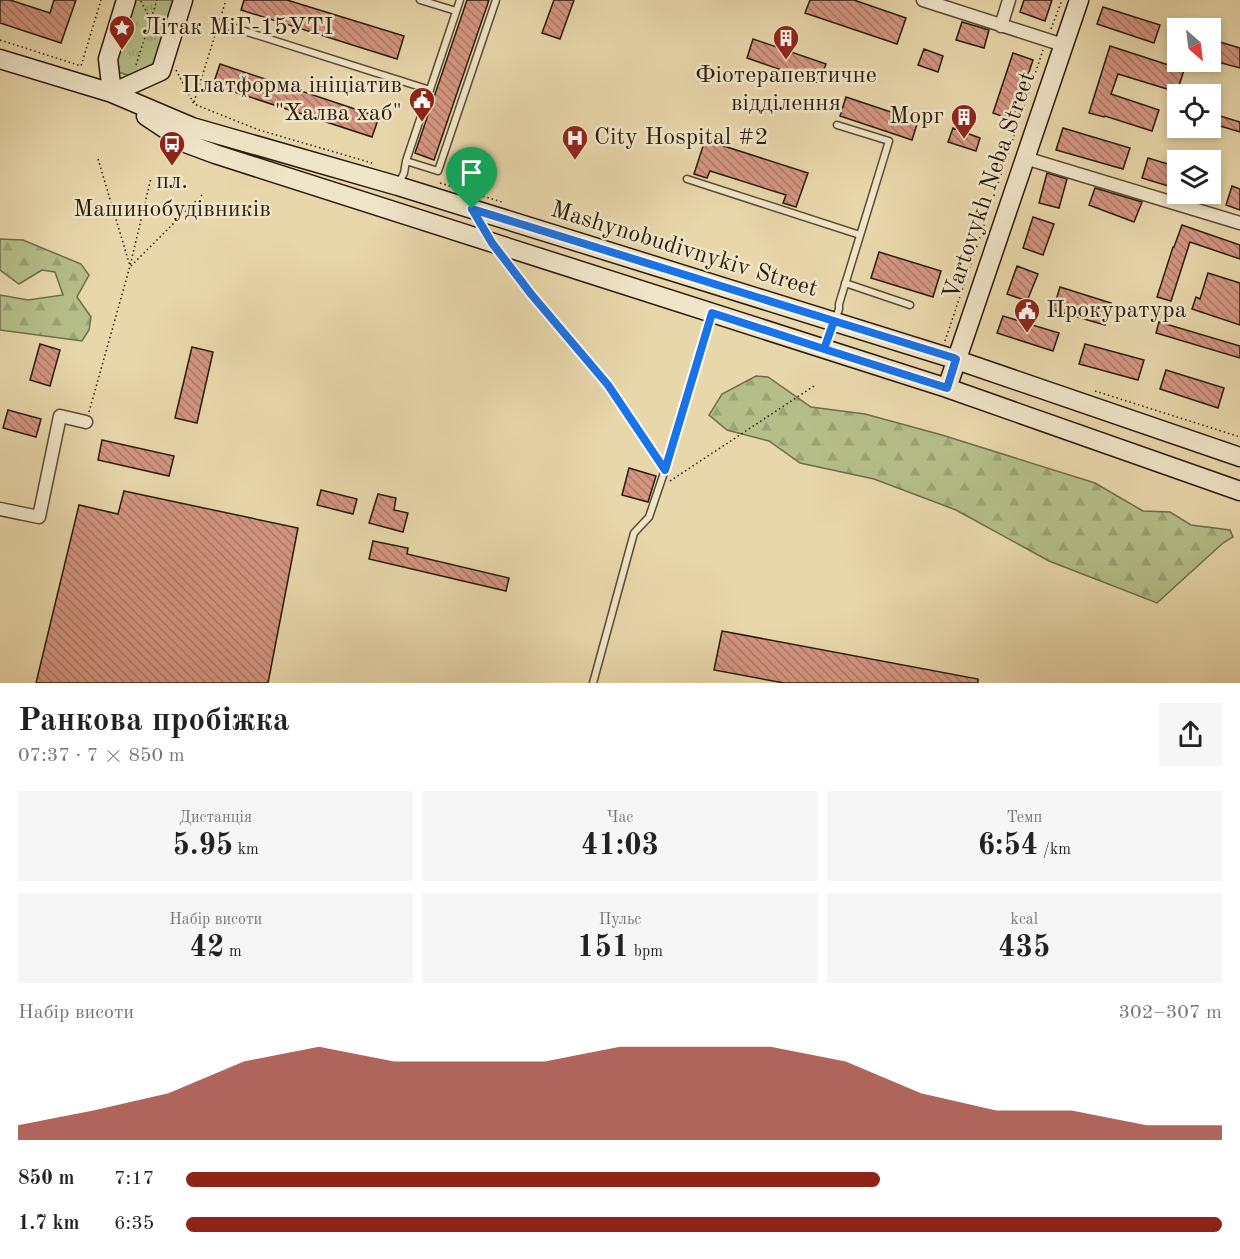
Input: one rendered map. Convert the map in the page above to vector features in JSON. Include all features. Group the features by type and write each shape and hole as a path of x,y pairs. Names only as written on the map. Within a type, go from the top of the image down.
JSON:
{"street":[{"path":"126,0 108,59 112,93 161,71 183,0"},
{"path":"926,0 1055,43"},
{"path":"1000,26 1009,0"},
{"name":"Vartovykh Neba Street","path":"947,388 1025,158 1055,43 1079,0"},
{"name":"Mashynobudivnykiv Street","path":"0,59 112,93 192,127 398,186 956,359 1240,457"},
{"name":"Mashynobudivnykiv Street","path":"112,93 188,144 947,388 1240,491"},
{"path":"1025,158 1240,223"},
{"path":"0,509 39,518 60,416 86,422"}],"lane":[{"path":"420,0 456,12"},
{"path":"398,186 460,0"},
{"path":"406,161 438,171 496,0"},
{"path":"219,23 430,90"},
{"path":"824,349 839,309 889,141 837,125"},
{"path":"687,179 860,235"},
{"path":"845,284 910,305"},
{"path":"594,683 634,533 649,517 712,313"}],"path":[{"path":"0,40 81,66 101,0"},
{"path":"135,68 157,0"},
{"path":"194,104 226,0"},
{"path":"944,345 1055,43 1062,0"},
{"path":"98,159 130,266"},
{"path":"86,422 130,266 151,178"},
{"path":"460,189 472,209"},
{"path":"130,266 202,195"},
{"path":"507,262 608,385 665,470"},
{"path":"659,488 814,386"}],"green space":[{"path":"134,0 178,0 152,83 112,70"},
{"path":"0,239 23,240 81,264 89,275 77,297 91,317 89,330 82,341 0,330 0,295 28,300 63,295 55,272 42,270 19,284 0,270"},
{"path":"756,376 768,377 811,407 865,414 942,435 1095,483 1143,511 1170,512 1191,525 1230,530 1233,537 1223,543 1157,603 1049,561 956,510 874,479 800,463 769,441 727,430 709,415 722,394"}],"building":[{"path":"0,0 10,0 50,13 54,0 76,0 61,43 0,23"},
{"path":"244,0 287,0 404,36 397,59 241,10"},
{"path":"467,0 489,0 434,160 415,153"},
{"path":"554,0 574,0 560,39 542,33"},
{"path":"810,0 854,0 906,18 897,44 805,13"},
{"path":"1024,0 1052,0 1045,21 1020,12"},
{"path":"1103,7 1160,25 1154,43 1097,24"},
{"path":"962,22 989,30 984,48 956,40"},
{"name":"Фіотерапевтичне відділення","path":"753,39 826,64 819,83 747,58"},
{"path":"1221,42 1240,48 1240,68 1221,63"},
{"path":"1110,46 1167,64 1167,72 1183,72 1180,84 1167,84 1167,89 1118,74 1111,94 1159,110 1152,131 1089,113"},
{"path":"924,49 943,56 938,72 918,65"},
{"path":"1013,53 1033,60 1013,120 993,113"},
{"path":"220,64 379,117 372,137 213,85"},
{"path":"846,97 918,121 912,140 840,116"},
{"path":"1221,116 1240,122 1240,132 1221,126"},
{"name":"Морг","path":"953,128 980,138 976,151 948,142"},
{"path":"1063,128 1130,148 1123,169 1056,150"},
{"path":"705,140 808,173 796,207 783,203 786,195 710,171 707,178 694,174"},
{"path":"1148,158 1167,164 1167,186 1142,178"},
{"path":"1047,173 1067,179 1059,208 1039,203"},
{"path":"1232,186 1240,189 1240,210 1226,205"},
{"path":"1095,188 1142,202 1134,222 1089,205"},
{"path":"1033,217 1054,224 1043,255 1023,248"},
{"path":"1182,225 1240,245 1240,259 1190,242 1171,301 1157,297"},
{"path":"879,252 941,271 933,297 871,278"},
{"path":"1017,266 1038,274 1027,301 1007,294"},
{"path":"1208,273 1240,283 1240,325 1192,309 1196,297 1200,299"},
{"path":"1060,287 1111,303 1105,325 1053,310"},
{"path":"1003,316 1059,333 1053,351 997,333"},
{"path":"1159,322 1240,346 1240,358 1156,333"},
{"path":"40,344 60,350 50,386 30,380"},
{"path":"1085,344 1144,360 1138,380 1079,364"},
{"path":"192,347 213,352 197,423 175,418"},
{"path":"1166,370 1224,388 1218,408 1160,389"},
{"path":"8,410 41,419 36,437 3,428"},
{"path":"102,440 174,456 169,476 98,460"},
{"path":"629,468 656,476 648,502 622,495"},
{"path":"321,490 357,499 353,514 317,505"},
{"path":"124,491 298,528 268,683 36,683 79,505 118,514"},
{"path":"378,494 396,498 394,510 408,513 403,532 369,523"},
{"path":"373,541 408,548 407,554 509,578 506,591 369,559"},
{"path":"722,631 978,679 978,683 784,683 714,670"}],"place":[{"name":"Літак МіГ-15УТІ","path":"122,51"},
{"name":"Фіотерапевтичне відділення","path":"786,61"},
{"name":"Платформа ініціатив \"Халва хаб\"","path":"422,123"},
{"name":"Морг","path":"964,140"},
{"name":"City Hospital #2","path":"575,161"},
{"name":"пл. Машинобудівників","path":"172,167"},
{"name":"Прокуратура","path":"1027,334"}],"route":[{"path":"472,209 492,243 531,294 608,385 665,470 712,313 824,349 834,321 954,358 956,359 947,388 824,349 834,321 472,209"}]}
